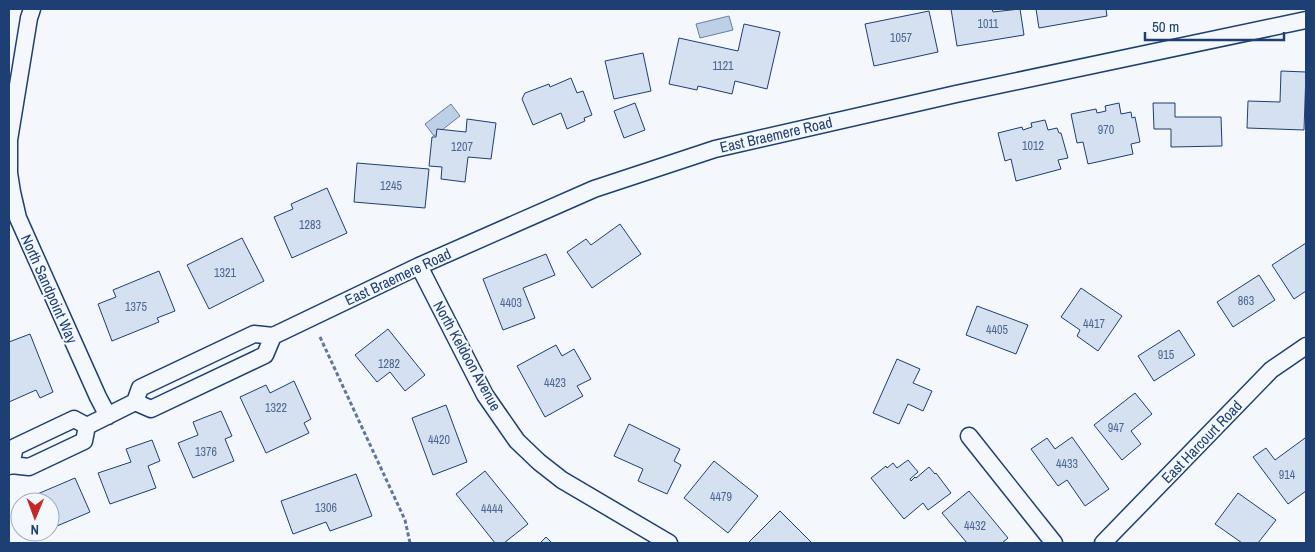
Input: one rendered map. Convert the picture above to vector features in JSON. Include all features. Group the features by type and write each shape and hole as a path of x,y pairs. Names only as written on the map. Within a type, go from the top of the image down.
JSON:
{"street":[{"name":"North Sandpoint Way","path":"32,9 9,140 9,172 12,192 18,218 108,416"},
{"name":"East Braemere Road","path":"87,426 135,402 140,388 254,334 273,336 419,266 594,189 715,149 956,94 1306,20"},
{"name":"North Keldoon Avenue","path":"419,266 485,395 517,441 562,480 669,543"},
{"path":"135,402 151,409 265,355 273,336"},
{"name":"East Harcourt Road","path":"1103,543 1271,370 1306,346"},
{"path":"74,419 87,426 84,441 29,466 10,465 15,447 74,419"},
{"path":"970,436 1054,543"}],"path":[{"path":"320,337 405,520 410,543"}],"water":[{"path":"729,16 733,30 700,38 696,24"},
{"path":"451,104 460,116 434,136 425,124"}],"building":[{"path":"951,9 992,9 993,12 1020,9 1024,35 957,46"},
{"path":"1036,9 1106,9 1107,16 1039,28"},
{"path":"929,11 938,52 874,66 865,24"},
{"path":"744,24 780,32 767,89 735,81 732,94 698,86 697,90 669,84 679,38 738,51"},
{"path":"643,53 651,91 614,99 605,61"},
{"path":"1281,71 1306,72 1304,130 1247,128 1248,101 1280,102"},
{"path":"571,78 577,93 583,91 592,115 584,118 585,121 567,129 561,113 533,125 522,99 525,93 549,84 550,87"},
{"path":"635,103 645,130 624,138 614,111"},
{"path":"1119,103 1121,114 1131,112 1132,118 1135,117 1140,142 1131,144 1133,154 1088,164 1083,142 1077,143 1071,114 1096,109 1097,113 1106,111 1105,106"},
{"path":"1153,103 1175,103 1175,117 1221,117 1222,146 1171,147 1171,129 1154,129"},
{"path":"467,119 496,123 491,159 468,157 465,182 441,179 442,167 429,166 432,137 436,137 437,129 466,132"},
{"path":"1045,120 1048,130 1057,128 1059,133 1061,133 1068,158 1058,160 1061,169 1016,181 1011,159 1005,161 998,133 1022,127 1023,130 1032,127 1031,123"},
{"path":"357,163 429,169 425,208 354,202"},
{"path":"327,188 347,233 292,258 274,217 293,209 291,204"},
{"path":"620,224 641,254 592,288 567,252 586,239 591,245"},
{"path":"242,238 264,281 209,309 187,265"},
{"path":"1306,243 1306,291 1294,299 1272,265"},
{"path":"546,254 555,275 523,288 535,318 503,330 483,279"},
{"path":"159,271 175,311 157,318 159,322 112,341 98,304 116,297 113,290"},
{"path":"1259,275 1275,300 1233,327 1217,302"},
{"path":"1081,288 1122,316 1098,351 1077,336 1080,330 1061,317"},
{"path":"977,306 1028,325 1016,354 966,335"},
{"path":"388,329 425,375 405,391 390,372 377,382 355,355"},
{"path":"1179,330 1195,355 1154,381 1138,356"},
{"path":"30,334 53,392 40,398 36,390 9,402 9,342"},
{"path":"556,345 562,356 574,349 591,379 577,386 583,396 545,417 517,366"},
{"path":"897,359 920,369 913,383 932,391 923,411 908,404 899,424 873,413"},
{"path":"294,381 311,419 304,423 309,433 266,453 240,397 266,385 270,393"},
{"path":"1135,393 1152,414 1131,431 1141,444 1122,460 1094,425"},
{"path":"446,405 467,462 433,475 412,418"},
{"path":"221,411 232,436 225,439 234,461 193,478 178,443 198,435 193,422"},
{"path":"629,424 680,449 674,461 681,465 667,494 638,481 643,469 614,456"},
{"path":"1072,437 1109,489 1085,506 1067,480 1058,486 1031,449 1047,438 1055,449"},
{"path":"1305,438 1306,491 1288,504 1253,457 1266,448 1275,460"},
{"path":"152,440 160,461 148,466 156,488 110,504 98,473 131,462 126,449"},
{"path":"908,460 918,472 910,479 911,481 929,467 951,493 928,510 923,503 904,519 871,478 886,466 887,468 893,463 897,468"},
{"path":"714,461 758,496 728,533 684,498"},
{"path":"485,471 528,524 504,543 495,543 456,494"},
{"path":"356,474 372,516 330,531 326,522 293,534 281,501"},
{"path":"75,478 90,512 60,525 60,492 42,492"},
{"path":"969,491 1008,538 1002,543 967,543 942,513"},
{"path":"1238,493 1276,520 1258,543 1242,543 1215,524"},
{"path":"780,511 812,543 748,543"},
{"path":"546,537 552,543 540,543"}]}
